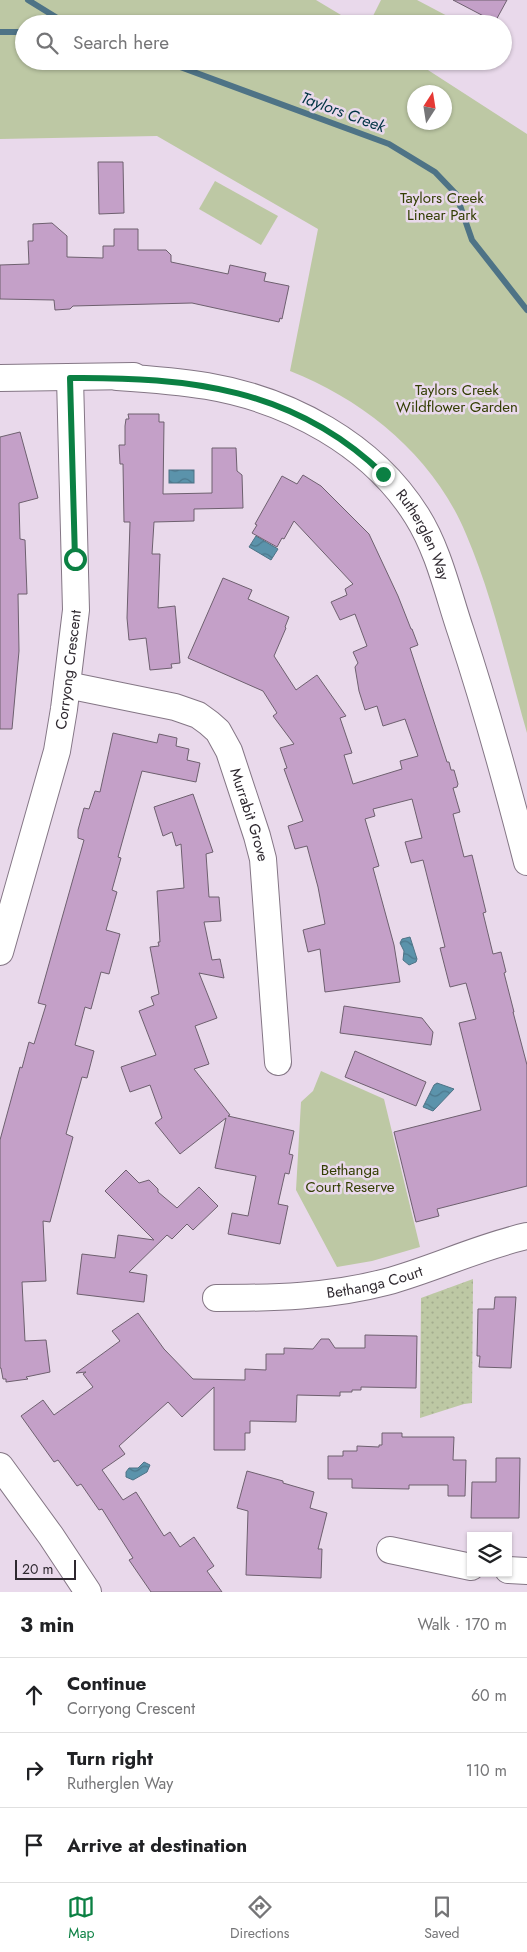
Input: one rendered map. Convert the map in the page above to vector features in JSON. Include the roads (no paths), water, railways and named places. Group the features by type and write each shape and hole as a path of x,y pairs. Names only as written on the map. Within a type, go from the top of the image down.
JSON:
{"street":[{"name":"Rutherglen Way","path":"0,378 117,377 186,372 212,374 251,382 305,401 377,449 419,496 441,534 458,577 465,604 476,678 497,746 527,862"},
{"name":"Corryong Crescent","path":"0,952 57,751 67,685 76,610 70,378"},
{"name":"Murrabit Grove","path":"67,685 187,710 209,723 223,740 257,836 263,860 278,1062"},
{"name":"Bethanga Court","path":"216,1298 306,1297 343,1292 387,1282 527,1236"},
{"path":"0,1466 51,1536 88,1592"},
{"path":"390,1550 467,1566"},
{"path":"512,1570 527,1571"}],"water":[{"path":"169,470 194,470 194,483 169,483"},
{"path":"256,536 278,549 271,560 249,547"},
{"path":"410,937 417,959 416,962 409,965 403,960 404,951 400,943 402,939"},
{"path":"437,1083 454,1089 433,1111 423,1107 434,1085"},
{"path":"144,1462 150,1465 147,1472 133,1480 126,1477 126,1472 129,1468 138,1468"}],"waterway":[{"path":"28,0 52,15"},
{"name":"Taylors Creek","path":"0,32 15,32"},
{"name":"Taylors Creek","path":"188,70 389,144 435,172 456,194 472,240 527,310"}],"park label":[{"name":"Taylors Creek Linear Park","path":"442,206"},
{"name":"Taylors Creek Wildflower Garden","path":"457,398"},
{"name":"Bethanga Court Reserve","path":"350,1178"}]}
